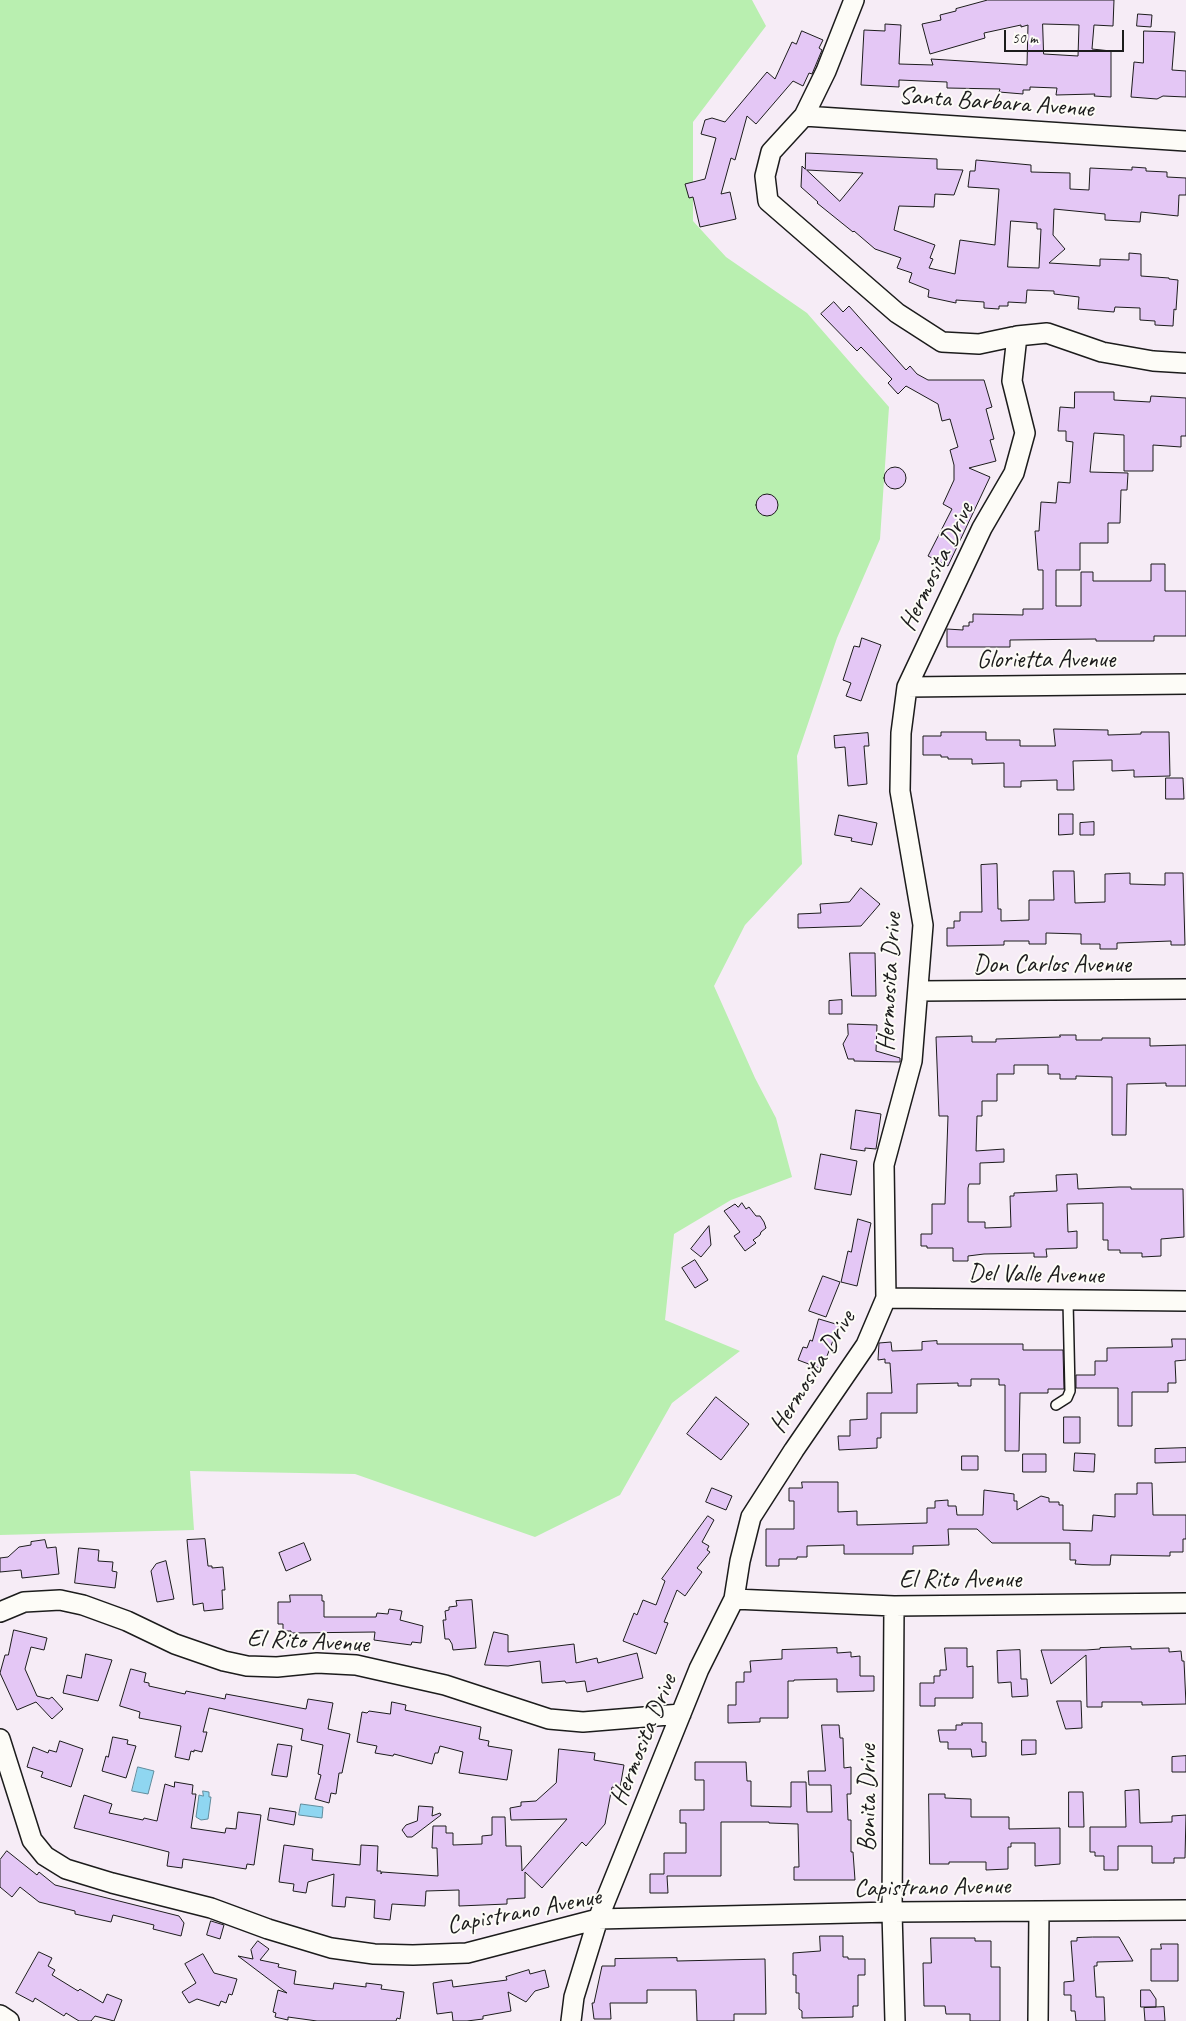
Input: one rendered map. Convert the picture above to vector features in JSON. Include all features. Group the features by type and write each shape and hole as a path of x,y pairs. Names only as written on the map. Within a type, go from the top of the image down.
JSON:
{"street":[{"path":"854,0 826,72 804,116 771,152 765,176 768,202 897,313 942,342 979,344 1017,336 1047,333 1102,352 1154,361 1186,363"},
{"name":"Santa Barbara Avenue","path":"804,116 1186,141"},
{"name":"Hermosita Drive","path":"571,2021 574,1997 598,1919 699,1669 734,1599 740,1560 751,1516 866,1345 886,1298 884,1164 912,1061 923,924 900,791 901,733 907,687 982,528 1014,472 1025,433 1012,381 1017,336"},
{"name":"Glorietta Avenue","path":"907,687 1186,684"},
{"name":"Don Carlos Avenue","path":"918,991 1186,989"},
{"name":"Del Valle Avenue","path":"886,1298 1186,1301"},
{"name":"El Rito Avenue","path":"734,1599 894,1606 1186,1603"},
{"name":"El Rito Avenue","path":"0,1612 24,1602 60,1600 83,1605 127,1621 175,1644 224,1661 247,1666 277,1667 317,1663 356,1665 446,1685 549,1719 583,1722 681,1714"},
{"name":"Bonita Drive","path":"894,1606 892,1912 895,2021"},
{"name":"Capistrano Avenue","path":"0,1739 32,1840 45,1856 66,1869 210,1908 331,1948 374,1954 413,1955 467,1952 598,1919 892,1912 1186,1910"},
{"path":"1038,2021 1039,1912"},
{"path":"0,2015 9,2021"}],"lane":[{"path":"1056,1405 1067,1398 1070,1390 1068,1301"}],"green space":[{"path":"0,0 752,0 766,26 693,122 693,221 726,257 807,313 889,407 880,539 837,638 797,756 802,864 745,925 714,986 755,1078 776,1118 792,1177 731,1200 674,1234 665,1320 740,1351 672,1403 620,1495 535,1537 355,1474 190,1471 194,1530 0,1535"}],"water":[{"path":"138,1767 154,1771 148,1794 132,1791"},
{"path":"203,1791 209,1792 209,1797 211,1797 208,1819 201,1820 196,1817 199,1795 203,1796"},
{"path":"301,1804 323,1807 322,1818 299,1815"}],"building":[{"path":"988,0 1114,0 1113,26 1094,25 1092,49 1111,51 1111,97 1094,96 1095,94 1056,95 1057,88 1030,87 1030,90 1023,90 1023,94 999,92 1000,89 947,88 947,82 899,80 899,87 861,85 864,30 885,31 885,24 901,25 899,64 933,65 931,59 1027,65 1028,25 984,33 985,38 930,54 922,24 941,20 940,15 956,11 956,9","holes":["1043,24 1079,25 1078,56 1044,54"]},
{"path":"1138,14 1152,15 1151,27 1137,26"},
{"path":"802,31 823,40 819,48 822,50 812,74 809,73 803,86 793,81 756,124 747,116 735,160 731,158 721,194 730,192 736,219 700,227 693,197 689,198 685,184 705,179 716,138 701,134 705,120 712,118 725,122 767,72 775,79 792,42 796,44"},
{"path":"1144,31 1175,32 1172,70 1186,71 1186,97 1163,96 1157,99 1131,97 1134,62 1143,63"},
{"path":"806,153 937,159 937,169 963,170 954,195 935,194 934,207 899,206 894,230 935,245 930,258 933,259 929,268 955,274 960,240 995,245 999,189 968,187 970,171 975,171 976,160 1031,165 1031,172 1070,173 1070,189 1089,190 1090,168 1132,170 1132,167 1146,168 1146,171 1167,172 1167,177 1186,178 1186,195 1179,195 1178,216 1141,212 1140,222 1105,220 1105,214 1054,209 1053,235 1065,249 1049,263 1100,266 1100,259 1129,260 1129,253 1141,254 1141,276 1178,280 1173,326 1155,325 1155,321 1140,320 1140,308 1115,307 1114,312 1078,309 1079,297 1054,294 1054,291 1027,290 1026,303 1008,302 1008,306 999,306 999,309 984,308 984,302 956,300 956,303 928,297 929,290 909,282 912,273 897,268 901,258 875,249 817,203 801,187 802,166 805,169","holes":["807,170 863,173 840,201","1011,221 1037,223 1037,229 1041,229 1039,268 1008,267"]},
{"path":"834,302 843,312 849,306 906,370 910,366 917,374 928,380 984,380 992,407 986,409 994,439 990,440 996,461 969,468 990,477 948,566 928,556 952,509 943,504 954,480 954,465 950,450 958,447 950,419 942,421 938,404 906,386 898,394 888,383 892,379 861,347 857,351 821,314"},
{"path":"1075,392 1114,392 1114,400 1150,402 1151,396 1186,398 1186,436 1181,436 1181,447 1153,445 1153,471 1124,471 1124,435 1094,433 1090,472 1128,473 1127,490 1121,490 1120,523 1108,523 1108,543 1080,543 1080,570 1056,570 1056,606 1081,606 1081,572 1093,572 1093,581 1151,581 1151,564 1165,564 1165,591 1186,591 1186,636 1154,636 1154,641 1096,641 1096,639 1010,640 1010,647 947,647 947,629 963,630 963,626 969,626 969,622 973,622 973,614 1023,615 1023,609 1043,609 1043,570 1038,570 1035,531 1039,531 1041,502 1056,503 1058,482 1070,483 1073,442 1066,441 1066,431 1058,431 1060,407 1074,408"},
{"path":"895,467 903,470 906,478 903,486 895,489 887,486 884,478 887,470"},
{"path":"767,494 775,497 778,505 775,513 767,516 759,513 756,505 759,497"},
{"path":"862,638 881,645 861,701 846,696 851,683 843,680 854,646 859,647"},
{"path":"1054,729 1108,730 1108,735 1169,732 1170,776 1134,777 1134,770 1112,771 1112,760 1073,761 1074,790 1057,790 1057,780 1021,781 1021,787 1004,787 1004,763 972,764 972,759 948,759 948,757 941,757 941,755 923,755 923,736 941,736 941,732 986,732 986,740 1020,740 1020,746 1055,746"},
{"path":"868,733 869,746 864,746 867,784 848,786 845,747 835,748 834,736"},
{"path":"1166,778 1183,778 1184,799 1166,799"},
{"path":"1059,814 1073,814 1073,834 1059,835"},
{"path":"839,815 877,823 872,845 851,841 852,838 835,835"},
{"path":"1094,822 1094,835 1080,835 1080,823"},
{"path":"997,864 998,909 1001,909 1001,921 1029,920 1029,900 1054,900 1053,871 1074,871 1075,903 1105,902 1105,874 1130,873 1130,884 1165,885 1165,873 1183,873 1185,945 1171,945 1171,941 1117,943 1117,949 1100,949 1100,944 1081,944 1081,934 1046,933 1046,944 1029,944 1029,941 1004,941 1004,945 947,946 947,928 954,928 954,921 960,921 960,912 982,912 981,865"},
{"path":"861,888 880,904 861,926 798,928 798,914 821,913 820,904 849,902"},
{"path":"850,953 875,953 876,996 852,996"},
{"path":"842,1000 842,1014 829,1014 829,1001"},
{"path":"848,1024 877,1025 876,1051 900,1058 900,1062 854,1061 854,1059 848,1059 843,1044 848,1035"},
{"path":"1060,1035 1076,1035 1076,1040 1150,1038 1150,1046 1186,1045 1186,1086 1166,1086 1166,1083 1127,1084 1126,1135 1112,1135 1112,1077 1076,1076 1076,1079 1060,1079 1060,1074 1048,1074 1048,1065 1014,1065 1014,1074 997,1074 997,1101 982,1101 982,1116 977,1116 976,1151 1004,1149 1004,1162 980,1163 980,1184 969,1184 968,1188 968,1222 985,1222 985,1228 1011,1227 1010,1196 1014,1196 1014,1193 1057,1191 1056,1175 1077,1174 1078,1189 1131,1187 1131,1189 1183,1189 1184,1237 1161,1239 1161,1256 1142,1257 1142,1253 1120,1253 1120,1250 1108,1250 1108,1240 1103,1240 1103,1203 1067,1204 1068,1232 1077,1231 1077,1248 1046,1249 1047,1257 1034,1257 1034,1253 984,1254 968,1256 968,1261 953,1261 953,1248 927,1248 927,1246 921,1246 921,1234 932,1234 932,1204 945,1204 948,1116 939,1116 936,1037 972,1036 972,1042 996,1042 996,1039 1060,1037"},
{"path":"856,1110 881,1114 876,1149 865,1148 865,1151 851,1149"},
{"path":"821,1154 857,1161 851,1195 815,1189"},
{"path":"742,1203 746,1209 749,1207 756,1216 760,1216 766,1228 753,1240 756,1243 745,1251 734,1236 740,1232 724,1211 735,1204 738,1207"},
{"path":"858,1219 871,1223 857,1286 841,1282 848,1251 851,1252"},
{"path":"709,1226 711,1245 701,1257 691,1249"},
{"path":"695,1260 708,1280 695,1288 682,1268"},
{"path":"823,1276 840,1282 826,1317 809,1311"},
{"path":"819,1319 839,1325 822,1369 798,1360 803,1347 807,1348 810,1340 812,1341"},
{"path":"1172,1339 1186,1339 1186,1360 1175,1361 1176,1383 1168,1383 1168,1392 1132,1392 1132,1426 1118,1426 1118,1388 1076,1388 1076,1375 1095,1375 1095,1361 1107,1361 1107,1348 1172,1347"},
{"path":"937,1341 937,1344 1023,1344 1023,1350 1063,1350 1064,1389 1048,1389 1048,1393 1020,1393 1019,1451 1005,1451 1005,1385 999,1385 999,1379 971,1379 971,1386 958,1386 958,1383 917,1384 917,1413 881,1413 881,1438 877,1438 877,1448 839,1450 838,1436 850,1436 850,1420 867,1419 867,1393 892,1393 890,1363 885,1363 885,1359 878,1360 879,1343 891,1342 892,1351 922,1350 922,1342"},
{"path":"716,1397 749,1424 721,1460 687,1434"},
{"path":"1064,1417 1080,1417 1080,1443 1064,1443"},
{"path":"1186,1448 1186,1462 1155,1463 1155,1449"},
{"path":"1075,1453 1095,1454 1094,1472 1074,1471"},
{"path":"1023,1454 1046,1454 1046,1472 1023,1472"},
{"path":"962,1456 978,1456 978,1470 962,1470"},
{"path":"802,1482 838,1482 838,1512 857,1511 857,1525 927,1523 927,1508 935,1508 935,1501 948,1500 948,1506 956,1506 957,1515 983,1515 984,1490 1014,1494 1014,1501 1017,1501 1017,1510 1041,1496 1049,1498 1049,1502 1059,1502 1059,1505 1063,1505 1063,1530 1092,1531 1093,1515 1115,1517 1115,1494 1137,1494 1137,1483 1152,1483 1153,1515 1186,1515 1186,1539 1183,1539 1183,1552 1170,1552 1170,1556 1111,1555 1110,1565 1092,1565 1075,1564 1076,1560 1070,1560 1070,1543 992,1543 977,1529 948,1529 949,1545 913,1546 913,1554 844,1554 844,1545 807,1546 807,1557 779,1559 779,1566 766,1566 766,1529 794,1529 794,1501 789,1501 789,1488 802,1488"},
{"path":"712,1488 732,1496 726,1510 706,1502"},
{"path":"708,1516 714,1520 702,1542 709,1546 707,1550 710,1552 697,1568 702,1572 685,1596 677,1590 664,1622 668,1623 656,1654 623,1641 634,1613 637,1615 643,1600 656,1605 665,1581 662,1579"},
{"path":"205,1539 208,1566 212,1566 212,1568 223,1567 225,1590 222,1590 223,1609 204,1611 203,1603 193,1605 187,1540"},
{"path":"45,1540 47,1548 56,1547 59,1574 22,1578 21,1570 0,1572 0,1558 8,1557 19,1547 31,1545 31,1542"},
{"path":"304,1543 311,1560 286,1571 279,1553"},
{"path":"79,1548 99,1550 98,1561 113,1562 112,1571 117,1572 115,1588 75,1583"},
{"path":"166,1561 174,1599 157,1602 151,1571 156,1564"},
{"path":"290,1595 322,1595 324,1617 376,1617 377,1613 388,1614 389,1609 402,1611 400,1620 423,1626 421,1643 412,1642 411,1645 374,1640 375,1632 291,1633 291,1631 283,1631 283,1624 278,1624 278,1602 290,1602"},
{"path":"472,1600 476,1648 453,1650 449,1639 445,1639 443,1620 446,1620 445,1611 449,1610 449,1607 457,1606 456,1601"},
{"path":"14,1630 47,1638 44,1650 31,1647 25,1669 37,1696 49,1699 52,1697 63,1709 52,1719 36,1702 17,1710 0,1673 5,1655 8,1655"},
{"path":"494,1632 508,1635 508,1652 574,1644 576,1663 597,1658 598,1663 637,1653 643,1678 587,1692 585,1681 542,1683 540,1661 508,1666 485,1665"},
{"path":"1131,1647 1131,1649 1169,1648 1169,1652 1181,1651 1182,1661 1184,1661 1186,1704 1142,1705 1142,1702 1102,1702 1102,1707 1087,1707 1086,1655 1051,1684 1041,1650 1086,1650"},
{"path":"837,1648 837,1653 851,1652 851,1657 860,1656 860,1676 874,1676 874,1691 837,1692 837,1679 788,1681 788,1718 760,1718 760,1722 728,1723 728,1705 736,1705 736,1682 744,1682 744,1672 751,1672 750,1661 782,1659 782,1650"},
{"path":"945,1648 967,1648 967,1667 973,1666 973,1698 935,1698 935,1706 920,1706 920,1683 934,1683 934,1676 940,1676 940,1670 946,1670"},
{"path":"1020,1650 1021,1679 1027,1679 1028,1696 1012,1697 1011,1682 998,1683 997,1651"},
{"path":"86,1654 112,1660 98,1701 63,1693 67,1675 81,1678"},
{"path":"131,1669 146,1673 144,1682 149,1683 149,1686 185,1694 186,1691 225,1699 226,1694 306,1709 308,1699 333,1703 328,1729 350,1734 342,1773 339,1773 336,1794 331,1793 329,1803 315,1799 321,1775 318,1774 323,1745 301,1740 303,1729 209,1708 203,1732 207,1732 202,1752 191,1751 189,1760 175,1757 181,1726 139,1718 140,1712 120,1706"},
{"path":"1057,1701 1081,1701 1082,1728 1066,1729"},
{"path":"392,1702 406,1705 405,1710 481,1727 479,1739 489,1741 488,1746 512,1750 507,1780 459,1773 463,1752 440,1746 438,1753 435,1753 432,1764 394,1754 393,1756 375,1753 377,1746 357,1742 362,1712 390,1714"},
{"path":"962,1723 982,1723 982,1742 986,1742 986,1756 972,1757 971,1749 948,1749 948,1742 940,1742 938,1730 956,1730 956,1725 962,1725"},
{"path":"822,1725 839,1725 840,1738 843,1738 844,1768 851,1767 851,1794 847,1794 848,1820 851,1820 851,1852 853,1852 855,1880 794,1880 794,1867 799,1867 798,1824 721,1822 721,1876 667,1876 668,1893 650,1893 650,1874 664,1874 664,1853 686,1853 686,1823 680,1823 680,1810 704,1810 704,1780 695,1780 695,1762 746,1762 747,1781 751,1781 751,1806 791,1807 791,1782 806,1782 807,1812 832,1812 831,1785 809,1785 808,1771 825,1771"},
{"path":"113,1737 128,1740 127,1744 136,1746 126,1778 102,1771"},
{"path":"1022,1740 1036,1740 1036,1754 1022,1755"},
{"path":"60,1741 83,1749 71,1787 41,1777 43,1772 27,1767 33,1747 48,1753 49,1750 56,1752"},
{"path":"278,1744 292,1746 287,1777 272,1775"},
{"path":"559,1749 595,1753 594,1760 624,1765 620,1788 612,1787 605,1824 586,1846 582,1842 542,1888 525,1872 525,1898 507,1899 507,1904 459,1906 459,1890 426,1891 425,1906 392,1904 390,1920 374,1918 375,1900 346,1897 345,1907 332,1906 334,1874 308,1882 306,1893 293,1891 294,1884 279,1882 284,1845 313,1849 312,1860 360,1865 361,1845 378,1846 377,1871 381,1871 381,1874 382,1872 438,1876 437,1848 432,1848 433,1826 446,1826 446,1833 453,1833 453,1845 482,1844 482,1836 492,1835 492,1817 505,1817 506,1846 521,1846 522,1871 567,1819 511,1820 510,1808 521,1806 521,1802 536,1801 556,1783"},
{"path":"1186,1756 1186,1772 1172,1772 1172,1757"},
{"path":"175,1782 193,1785 192,1794 196,1794 191,1828 225,1833 226,1828 236,1829 238,1812 261,1815 254,1865 247,1864 246,1869 183,1859 182,1868 167,1866 169,1852 74,1828 84,1795 112,1804 109,1813 157,1821 165,1784 174,1787"},
{"path":"1139,1790 1140,1823 1172,1822 1172,1816 1186,1815 1185,1858 1174,1858 1174,1863 1152,1863 1152,1846 1118,1846 1118,1870 1104,1870 1104,1856 1095,1856 1095,1852 1090,1852 1090,1827 1126,1827 1125,1791"},
{"path":"1069,1792 1083,1792 1084,1827 1069,1827"},
{"path":"929,1794 945,1794 945,1798 971,1799 971,1817 1009,1817 1009,1829 1060,1828 1060,1864 1035,1866 1035,1843 1011,1843 1011,1847 1008,1847 1008,1869 986,1870 986,1862 930,1864"},
{"path":"419,1806 433,1807 432,1816 440,1813 441,1815 412,1837 407,1837 402,1830 406,1825 417,1821"},
{"path":"270,1808 296,1812 294,1825 268,1820"},
{"path":"7,1851 37,1875 39,1872 55,1885 179,1916 184,1923 181,1936 153,1929 154,1925 113,1915 111,1922 75,1914 75,1911 39,1902 20,1887 12,1897 0,1887 0,1860"},
{"path":"211,1921 224,1925 220,1939 207,1935"},
{"path":"820,1936 843,1936 843,1957 848,1957 848,1959 865,1959 865,1975 858,1975 858,2006 853,2006 853,2017 802,2018 802,2011 799,2009 799,1993 796,1993 796,1975 793,1975 793,1953 820,1951"},
{"path":"1119,1937 1133,1961 1097,1962 1097,1966 1094,1966 1096,1997 1104,1997 1105,2021 1076,2021 1075,2011 1071,2011 1071,1995 1064,1995 1064,1982 1074,1981 1071,1941 1077,1941 1077,1938"},
{"path":"931,1938 975,1938 975,1941 991,1941 991,1967 1000,1967 1000,2021 970,2021 970,2014 946,2014 945,2006 924,2006 923,1963 931,1963"},
{"path":"258,1941 269,1949 260,1960 279,1964 278,1967 296,1971 294,1984 333,1989 334,1983 366,1987 366,1983 382,1985 381,1989 404,1992 400,2019 397,2018 396,2021 317,2021 288,2017 288,2020 275,2017 276,2013 273,2012 278,1990 287,1993 238,1956 253,1959 251,1950"},
{"path":"1161,1944 1178,1944 1178,1981 1151,1981 1151,1949 1161,1949"},
{"path":"39,1952 52,1958 48,1966 55,1970 52,1975 78,1991 80,1989 103,2003 107,1994 122,2000 114,2021 95,2016 91,2021 79,2021 66,2013 64,2016 35,1998 33,2002 16,1993"},
{"path":"203,1954 214,1973 237,1979 232,1995 229,1994 226,2003 221,2001 219,2006 197,1999 189,2003 182,1992 196,1983 185,1964"},
{"path":"677,1958 677,1961 765,1959 766,2014 734,2014 734,2021 697,2021 696,1990 647,1990 647,2003 610,2003 611,2019 594,2019 592,2003 594,2003 602,1966 615,1966 615,1959"},
{"path":"529,1970 530,1974 545,1970 549,1987 535,1991 526,2002 508,1992 511,2011 483,2016 483,2019 467,2021 453,2021 452,2012 437,2014 433,1983 452,1980 453,1987 507,1980 506,1977"},
{"path":"1141,1990 1150,1990 1156,1999 1156,2007 1141,2007"},
{"path":"1164,2007 1165,2021 1145,2021 1144,2008"}]}
